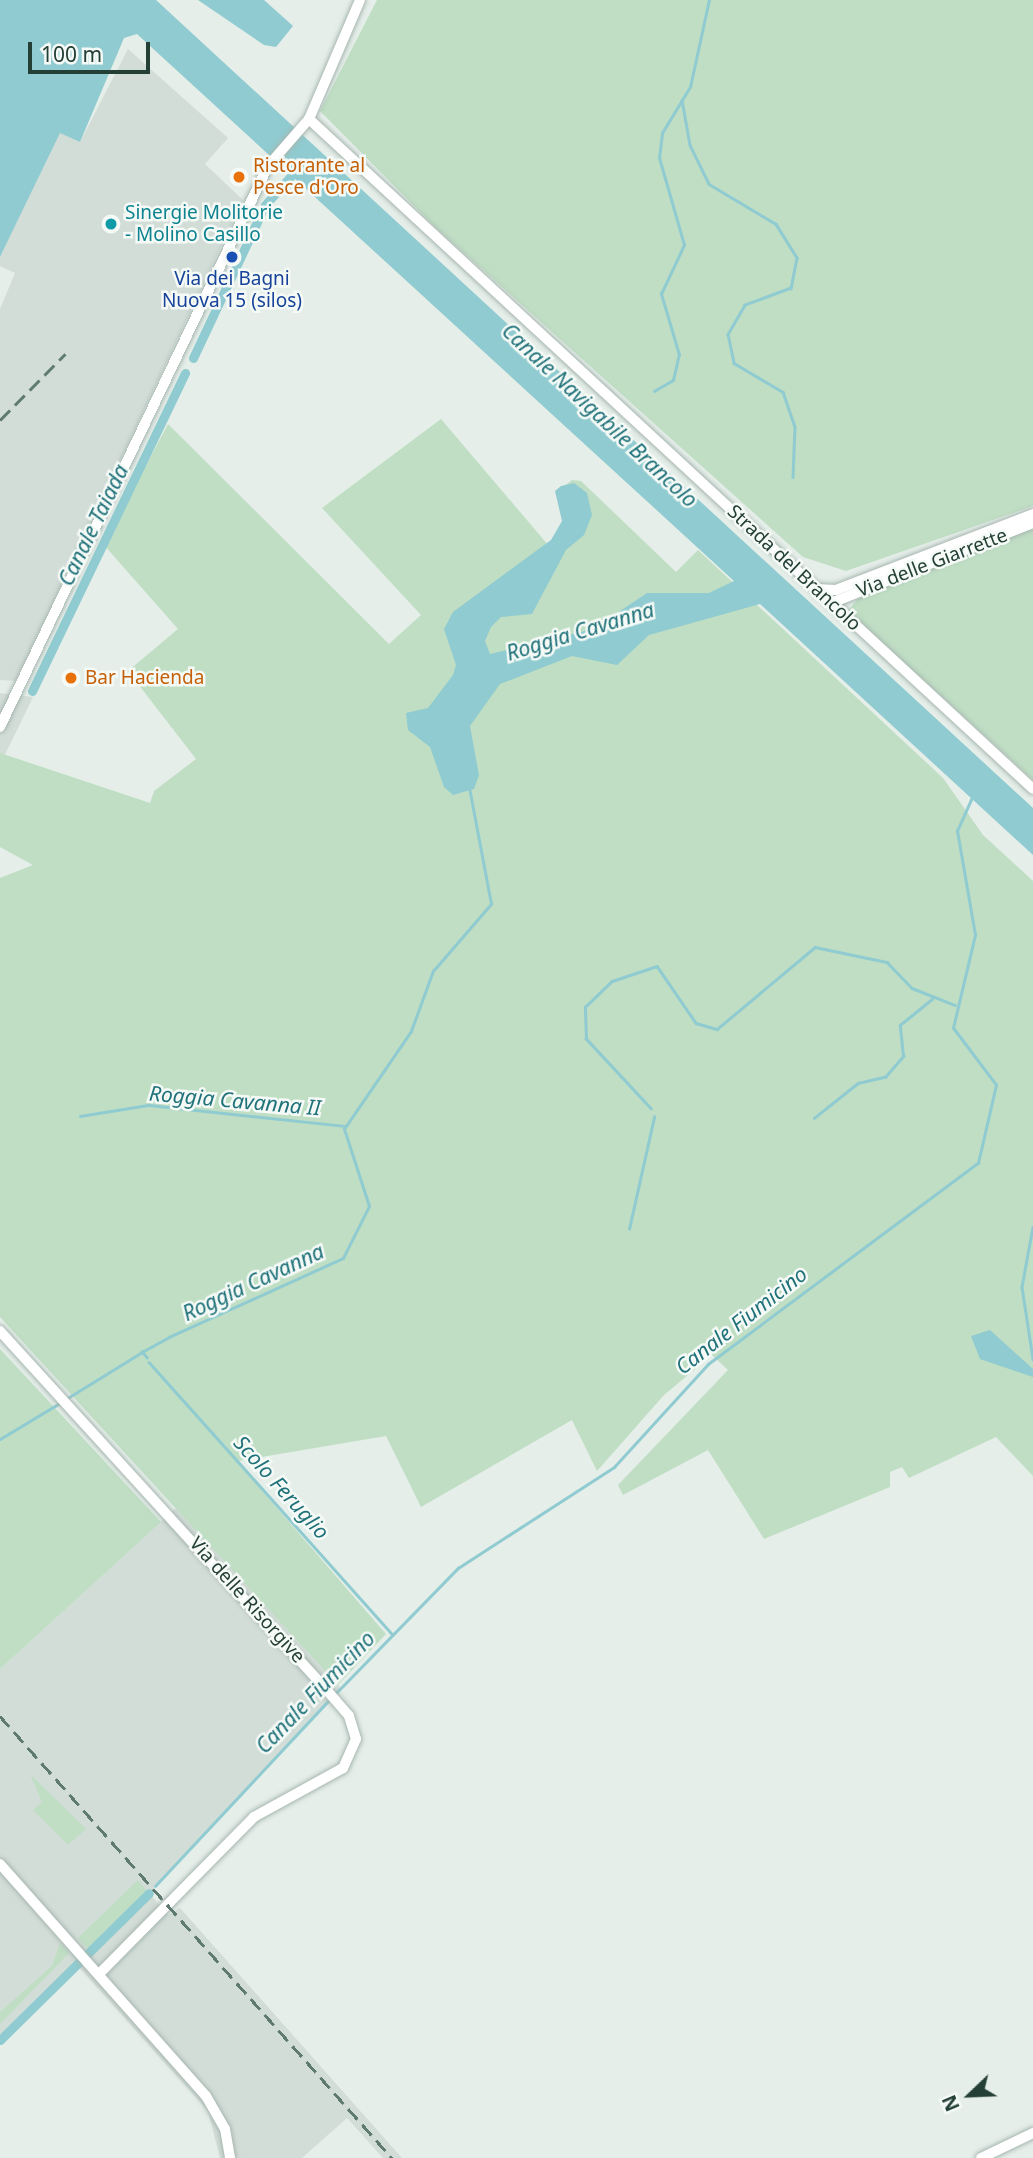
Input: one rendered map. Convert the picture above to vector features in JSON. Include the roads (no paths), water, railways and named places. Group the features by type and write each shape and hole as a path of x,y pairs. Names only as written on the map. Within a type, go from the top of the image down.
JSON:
{"street":[{"path":"0,727 268,166 309,119 360,0"},
{"name":"Strada del Brancolo","path":"309,119 1033,789"},
{"name":"Via delle Giarrette","path":"823,595 840,594 1033,514"},
{"name":"Via delle Giarrette","path":"823,595 840,594 1033,523"},
{"path":"840,594 840,611"},
{"name":"Via delle Risorgive","path":"0,1331 80,1412 338,1703 356,1739 343,1768 254,1817 99,1975"},
{"path":"0,1864 206,2096 225,2129 230,2158"},
{"path":"981,2158 1033,2133"}],"water":[{"name":"Canale Navigabile Brancolo","path":"0,0 156,0 1033,808 1033,855 760,604 649,635 617,665 572,656 500,684 470,726 479,775 474,789 453,795 444,787 430,747 408,730 406,713 428,708 453,675 456,665 444,629 453,612 551,540 562,521 555,491 561,486 574,483 587,493 592,515 584,535 566,550 532,614 501,617 491,627 485,641 490,654 593,629 647,593 709,593 734,581 137,34 124,38 80,142 60,133 0,257"},
{"path":"198,0 264,0 293,26 276,47 264,45"},
{"path":"990,1330 1033,1369 1033,1377 980,1359 971,1336"}],"waterway":[{"name":"Roggia Cavanna","path":"654,391 673,380 679,355 661,294 684,245 659,158 662,133 690,87 709,0"},
{"path":"682,100 690,145 709,184 776,224 797,258 791,288 745,305 728,334 734,363 783,392 795,427 793,477"},
{"name":"Canale Taiada","path":"193,358 265,205 298,168"},
{"name":"Canale Taiada","path":"32,691 185,373"},
{"name":"Roggia Cavanna","path":"147,1358 142,1352 169,1337 343,1258 369,1206 344,1129 411,1031 433,971 491,904 469,788"},
{"name":"Canale Fiumicino","path":"335,1694 458,1568 614,1467 708,1364 978,1163 996,1085 953,1028 975,935 957,831 972,797"},
{"path":"651,1109 586,1039 585,1007 612,981 657,966 696,1023 717,1029 815,947 887,962 912,988 955,1005"},
{"path":"814,1118 858,1083 885,1077 903,1056 900,1025 932,999"},
{"name":"Roggia Cavanna II","path":"80,1116 149,1105 344,1126"},
{"path":"629,1229 654,1117"},
{"path":"1033,1227 1022,1287 1033,1359"},
{"path":"66,1399 142,1352"},
{"name":"Scolo Feruglio","path":"149,1362 392,1634"},
{"path":"0,1439 60,1403"},
{"name":"Canale Fiumicino","path":"155,1886 330,1699"},
{"name":"Canale Fiumicino","path":"0,2040 149,1893"}],"railway":[{"path":"0,420 65,354"},
{"path":"0,1716 392,2158"}],"place":[{"name":"Ristorante al Pesce d'Oro","path":"239,177"},
{"name":"Sinergie Molitorie - Molino Casillo","path":"111,224"},
{"name":"Via dei Bagni Nuova 15 (silos)","path":"232,257"},
{"name":"Bar Hacienda","path":"71,678"}]}
